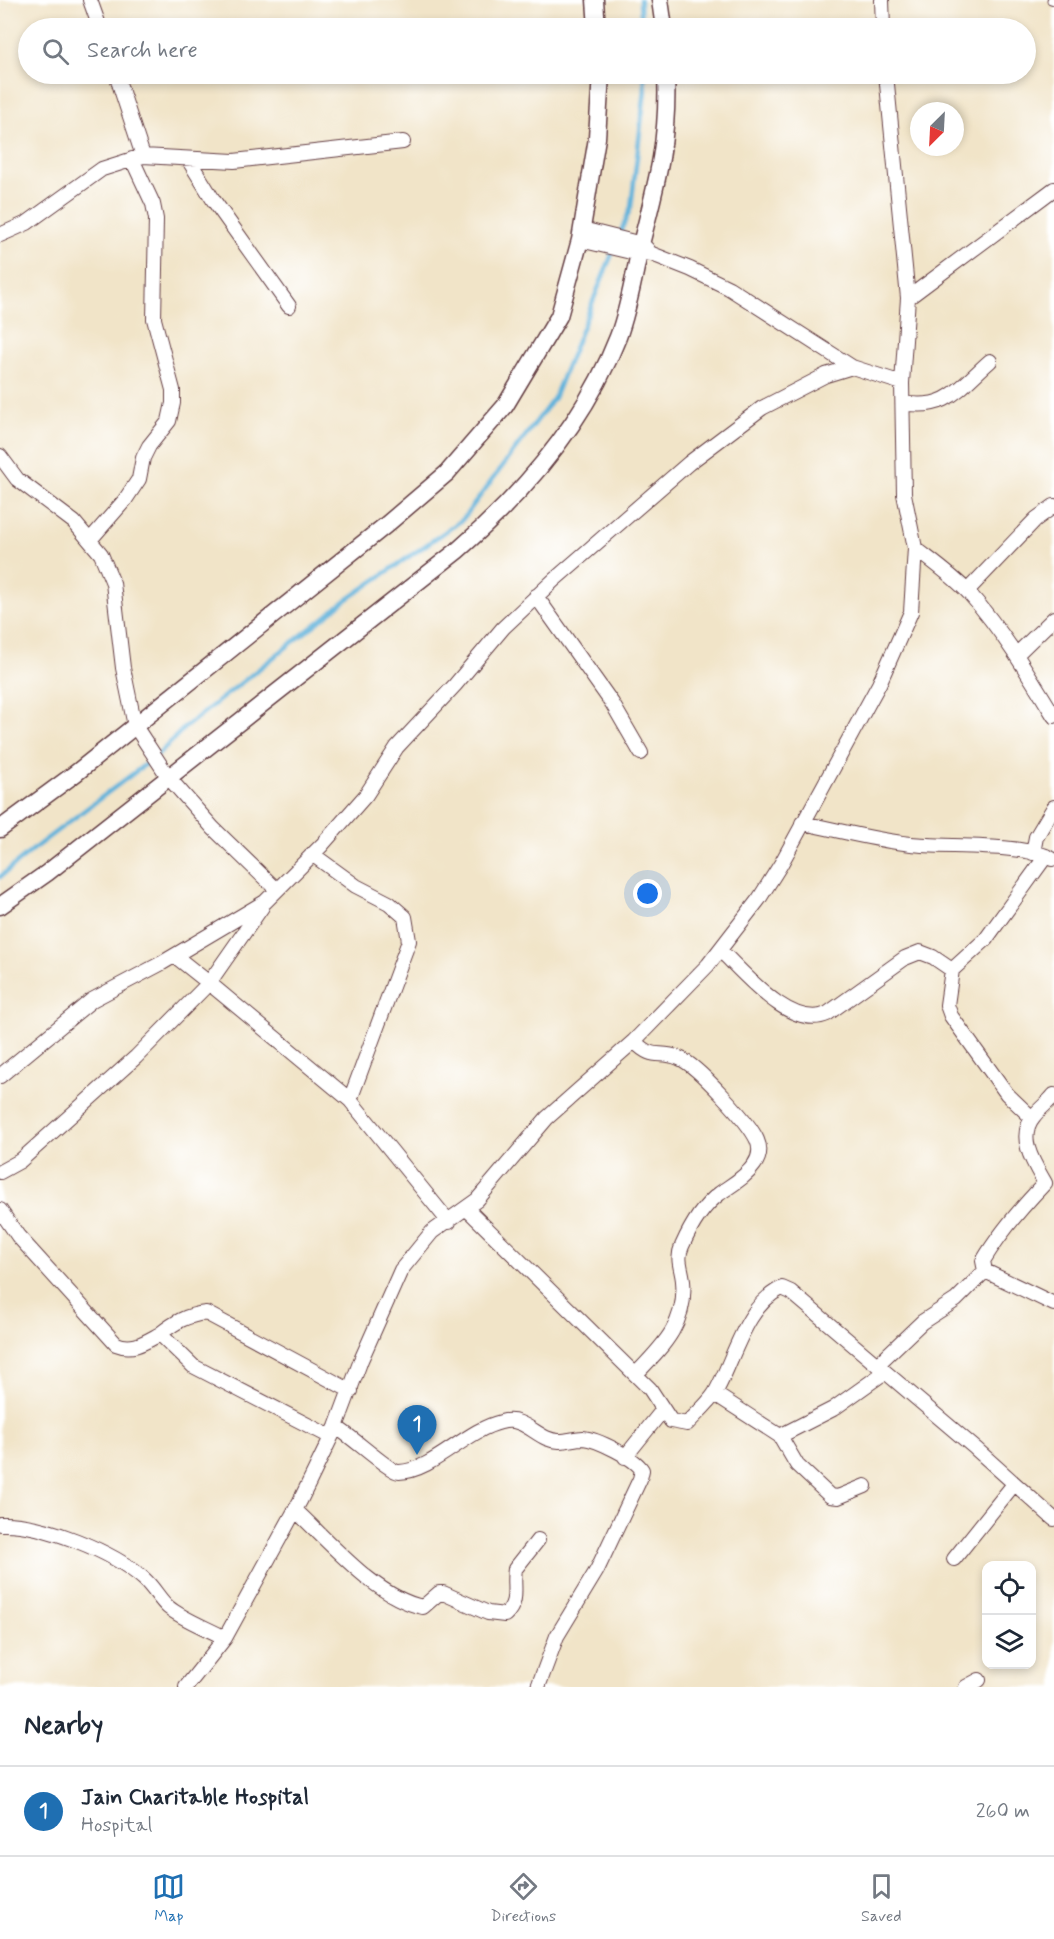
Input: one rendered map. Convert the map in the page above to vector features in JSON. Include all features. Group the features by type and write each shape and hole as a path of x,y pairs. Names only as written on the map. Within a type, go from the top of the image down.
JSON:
{"street":[{"path":"90,0 96,18"},
{"path":"595,0 596,18"},
{"path":"660,0 663,18"},
{"path":"882,0 882,18"},
{"path":"90,540 125,500 139,478 148,446 169,421 173,403 173,390 154,319 156,219 137,158 118,84"},
{"path":"0,829 135,726 386,525 447,473 505,406 559,316 590,237 600,84"},
{"path":"0,906 169,777 457,551 511,500 548,460 604,369 619,336 639,249 654,204 668,106 667,84"},
{"path":"186,1687 225,1638 295,1510 333,1432 351,1391 361,1360 401,1270 432,1232 467,1209 547,1118 634,1041 721,951 770,882 899,642 911,612 915,548 904,494 902,383 904,319 908,298 887,84"},
{"path":"0,235 27,223 102,169 137,158 234,161 403,142"},
{"path":"188,159 214,201 290,306"},
{"path":"908,298 1054,189"},
{"path":"590,237 639,249 729,288 852,367 902,383"},
{"path":"903,403 920,406 945,401 990,361"},
{"path":"0,1172 20,1161 119,1072 209,983 265,902 366,795 397,747 455,685 503,628 536,596 689,464 762,408 826,375 852,367"},
{"path":"0,456 17,479 74,522 109,567 123,668 135,726 144,743 169,777 213,828 276,890"},
{"path":"967,591 1036,519 1054,506"},
{"path":"915,548 967,591 1016,655 1054,716"},
{"path":"536,596 612,703 641,753"},
{"path":"1016,655 1054,618"},
{"path":"1045,856 1036,837 1054,807"},
{"path":"802,824 910,844 1045,856"},
{"path":"312,854 356,886 389,903 405,917 408,926 409,941 350,1101"},
{"path":"1032,1118 1008,1094 951,1016 947,1005 952,970 986,939 1045,856"},
{"path":"0,1076 92,1000 175,956 265,902"},
{"path":"721,951 770,997 790,1011 816,1019 827,1014 905,958 920,952 933,957 952,970"},
{"path":"175,956 350,1101 449,1222"},
{"path":"634,1041 653,1055 679,1058 699,1071 757,1140 759,1152 752,1168 707,1205 681,1247 679,1265 684,1302 680,1319 668,1340 636,1374"},
{"path":"985,1271 983,1261 997,1238 1049,1185 1030,1157 1026,1142 1032,1118 1054,1095"},
{"path":"467,1209 636,1374 650,1389 662,1411 671,1421 687,1424 715,1394 733,1351 762,1302 782,1288 791,1292 881,1368 1054,1519"},
{"path":"0,1210 18,1236 116,1344 125,1348 134,1347 160,1334 175,1322 192,1314 206,1313 351,1391"},
{"path":"985,1271 1054,1304"},
{"path":"780,1436 833,1409 881,1368 922,1322 956,1300 985,1271"},
{"path":"160,1334 194,1366 372,1452 386,1466 398,1472 426,1464 474,1432 512,1420 522,1422 555,1441 585,1438 639,1464 642,1470 640,1479 597,1570 557,1636 538,1687"},
{"path":"715,1394 780,1436 797,1465 830,1496 838,1497 865,1486"},
{"path":"625,1457 662,1411"},
{"path":"954,1559 1014,1484"},
{"path":"295,1510 377,1585 411,1604 423,1607 439,1593 443,1593 488,1613 504,1615 509,1611 517,1591 515,1569 538,1540"},
{"path":"1,1522 26,1525 64,1536 116,1562 143,1578 170,1609 225,1638"},
{"path":"966,1687 979,1680"}],"waterway":[{"path":"640,0 641,18"},
{"path":"619,236 631,207 645,84"},
{"path":"0,877 41,843 159,754 184,728 345,601 462,520 554,398 614,249"}],"place":[{"name":"Jain Charitable Hospital","path":"417,1455"}]}
